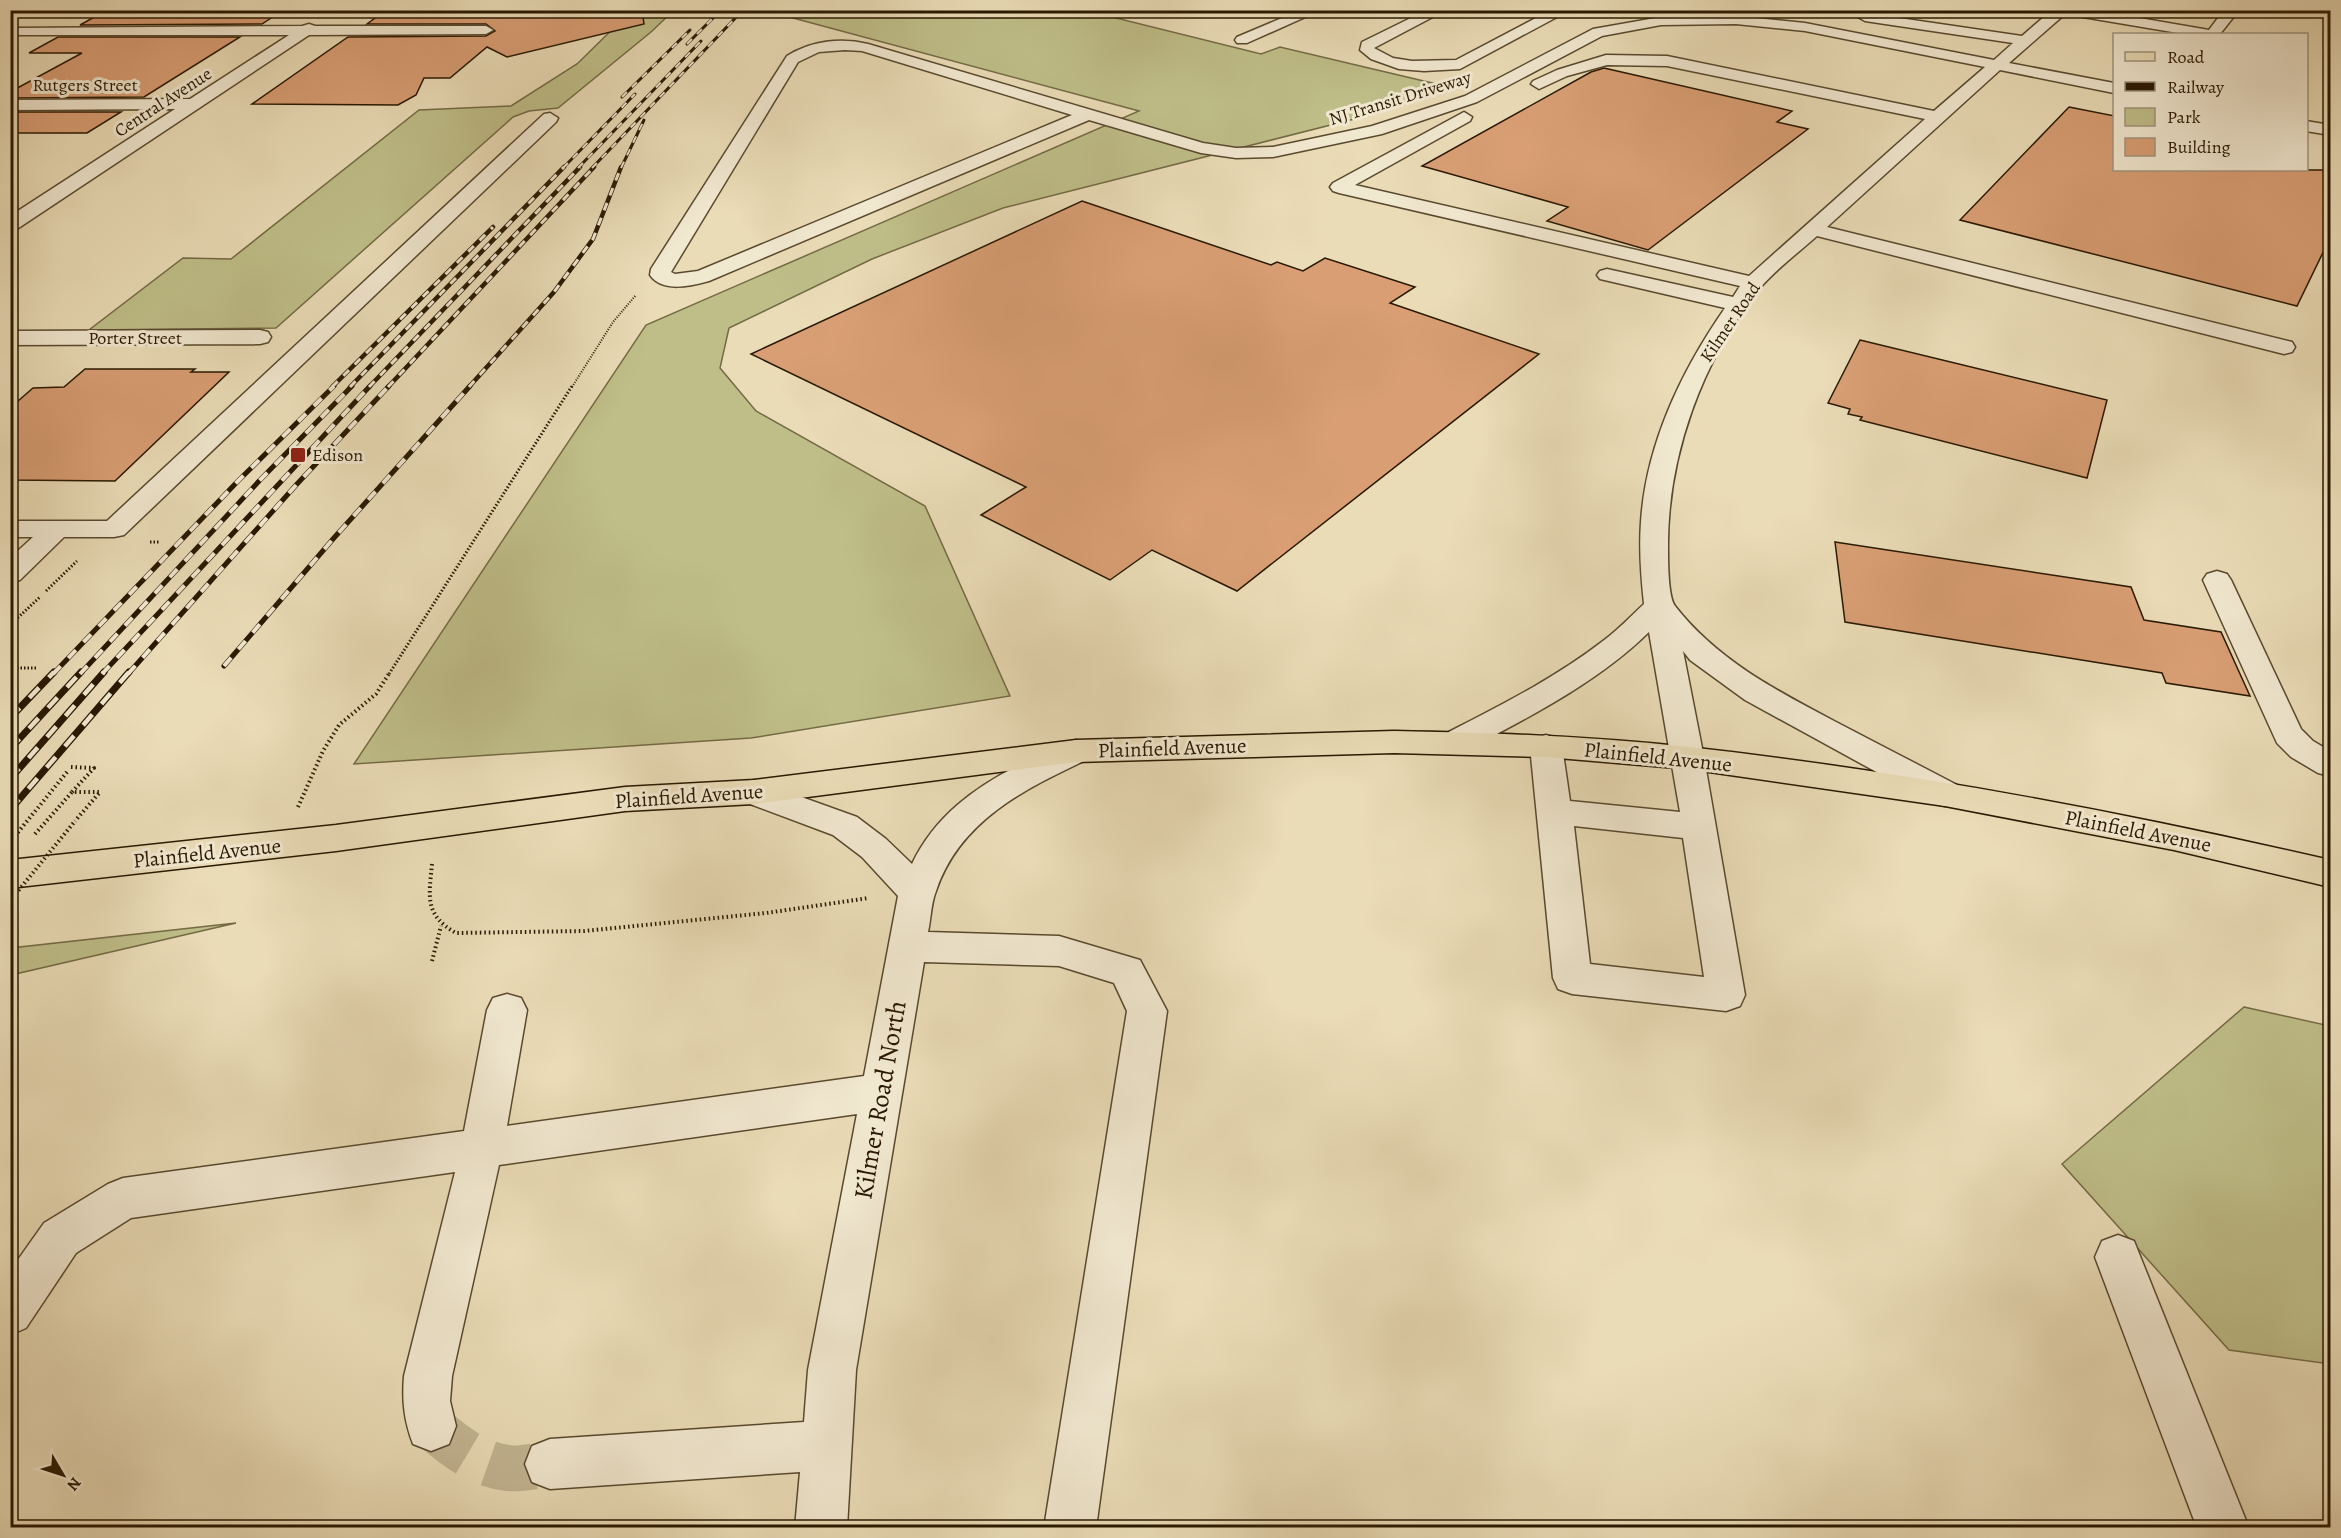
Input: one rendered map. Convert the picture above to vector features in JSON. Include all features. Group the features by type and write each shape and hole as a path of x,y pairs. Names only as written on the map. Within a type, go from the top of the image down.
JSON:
{"main road":[{"name":"Plainfield Avenue","path":"25,862 336,838 625,800 754,792 1076,751 1326,742 1546,746 1688,758 1945,794 2174,837 2331,874"}],"street":[{"path":"1242,40 1314,10"},
{"path":"1438,10 1367,45 1367,50 1386,60 1406,65 1446,67 1460,64 1563,10"},
{"path":"2063,10 2201,33"},
{"name":"Kilmer Road","path":"1555,812 1572,978 1726,995 1688,758 1659,606 1654,563 1654,521 1660,478 1671,436 1689,389 1712,343 1753,283 1937,117 2063,10"},
{"path":"2151,25 2164,10"},
{"path":"2214,33 2232,10"},
{"path":"1856,16 2026,41"},
{"name":"Central Avenue","path":"10,225 326,17"},
{"name":"NJ Transit Driveway","path":"666,280 660,275 661,269 792,58 804,52 837,46 863,47 1217,151 1253,154 1291,149 1376,130 1471,99 1598,32 1637,23 1684,19 1736,20 1805,27 2113,88"},
{"path":"19,30 486,30"},
{"path":"1753,283 1339,187 1452,123 1562,72 1606,60 1666,61 1937,117"},
{"name":"Rutgers Street","path":"10,105 196,104"},
{"path":"666,280 681,281 702,277 1088,114"},
{"path":"10,529 114,529 550,118"},
{"path":"2308,126 2331,130"},
{"path":"10,204 41,204"},
{"path":"1813,229 2284,347"},
{"path":"1607,275 1738,304"},
{"name":"Porter Street","path":"10,338 260,337"},
{"path":"10,574 57,530"},
{"path":"2217,580 2288,735 2302,749 2331,765"},
{"path":"1455,743 1540,697 1612,649 1659,606 1701,653 1756,693 1945,794"},
{"path":"1546,746 1555,812 1698,827"},
{"name":"Kilmer Road North","path":"821,1527 832,1370 917,892 940,845 970,811 1013,782 1076,751"},
{"path":"754,792 845,826 874,848 917,892"},
{"path":"908,946 1059,951 1127,971 1147,1011 1070,1527"},
{"path":"431,1426 426,1401 428,1376 482,1148 507,1010"},
{"path":"10,1312 60,1238 123,1199 882,1092"},
{"path":"2118,1257 2223,1527"},
{"path":"550,1464 827,1445"}],"path":[{"path":"296,811 323,751 339,725 376,694 613,322 639,292 666,280"},
{"path":"10,625 82,556"},
{"path":"10,668 38,668"},
{"path":"10,901 25,862 72,792 94,768 71,767"},
{"path":"10,841 67,772"},
{"path":"25,862 75,821 100,792 72,792"},
{"path":"432,864 430,911 441,926 456,933 584,931 766,913 870,898"},
{"path":"432,961 441,926"}],"green space":[{"path":"631,11 673,11 651,32 558,108 529,111 513,117 276,328 89,330 183,258 231,259 419,110 511,106 577,64"},
{"path":"767,11 1088,11 1261,54 1280,47 1449,87 1378,113 1003,208 872,259 729,328 720,368 756,411 925,506 1010,696 751,738 354,764 646,325 1139,111"},
{"path":"236,923 11,975 11,948"},
{"path":"2244,1007 2330,1026 2330,1364 2229,1350 2062,1164"}],"building":[{"path":"107,10 283,10 262,24 80,25"},
{"path":"386,10 642,10 644,24 507,57 487,47 450,78 424,78 416,95 398,105 252,104 348,37 486,36 495,31 486,24 367,24"},
{"path":"58,37 240,37 144,97 10,98 10,92 82,53 29,53"},
{"path":"1604,68 1792,111 1777,122 1808,129 1648,250 1547,221 1568,207 1422,166 1591,72"},
{"path":"2069,107 2113,116 2113,171 2331,170 2331,236 2297,306 1960,220"},
{"path":"10,112 121,112 87,133 10,133"},
{"path":"1082,201 1271,265 1277,262 1303,271 1325,258 1415,287 1390,303 1539,354 1237,591 1152,550 1110,580 981,515 1026,487 751,354"},
{"path":"1860,340 2107,400 2087,478 1860,420 1862,417 1848,414 1850,409 1828,403"},
{"path":"85,369 195,369 191,372 229,372 115,481 10,480 10,408 33,388 64,387"},
{"path":"1835,542 2131,587 2144,620 2221,632 2250,696 2166,683 2162,673 1845,622"}],"tunnel":[{"path":"431,1426 457,1447 486,1463 513,1468 550,1464"}],"railway":[{"path":"687,44 721,10"},
{"path":"592,168 743,10"},
{"path":"622,97 690,30"},
{"path":"578,168 701,41"},
{"path":"563,168 635,94"},
{"path":"621,168 644,120"},
{"path":"350,387 564,167"},
{"path":"369,387 580,167"},
{"path":"388,387 594,167"},
{"path":"469,387 554,292 593,239 621,167"},
{"path":"332,387 493,227"},
{"path":"53,674 238,481 334,386"},
{"path":"80,674 260,480 352,386"},
{"path":"102,674 370,386"},
{"path":"128,674 297,484 389,386"},
{"path":"224,666 333,539 470,386"},
{"path":"10,718 54,672"},
{"path":"10,749 81,672"},
{"path":"10,779 104,672"},
{"path":"10,810 129,672"}],"place":[{"name":"Edison","path":"298,455"}]}
